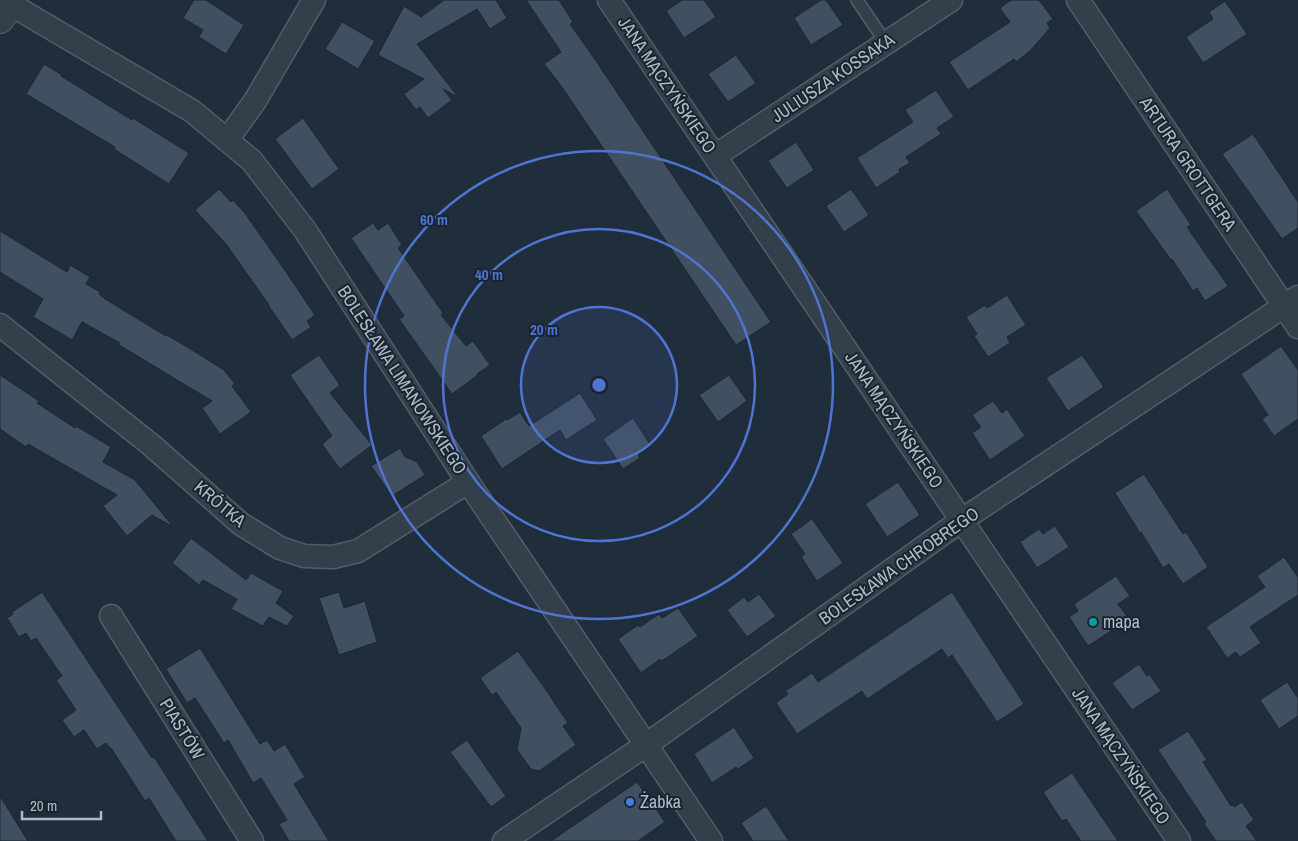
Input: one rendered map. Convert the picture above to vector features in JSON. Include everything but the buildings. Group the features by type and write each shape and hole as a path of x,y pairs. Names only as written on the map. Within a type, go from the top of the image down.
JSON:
{"street":[{"path":"227,140 255,101 314,0"},
{"name":"JANA MĄCZYŃSKIEGO","path":"609,0 1179,841"},
{"name":"JULIUSZA KOSSAKA","path":"715,156 951,0"},
{"name":"ARTURA GROTTGERA","path":"1078,0 1291,302 1298,327"},
{"name":"BOLESŁAWA LIMANOWSKIEGO","path":"7,8 192,111 252,162 305,230 468,482 710,841"},
{"name":"BOLESŁAWA CHROBREGO","path":"504,841 646,745 962,520 1291,302"},
{"name":"KRÓTKA","path":"0,325 150,444 241,524 280,548 304,556 333,557 358,551 468,482"},
{"name":"PIASTÓW","path":"111,616 252,841"}],"lane":[{"path":"857,0 886,43"}],"place":[{"name":"mapa","path":"1093,622"},
{"name":"Żabka","path":"630,802"}]}
